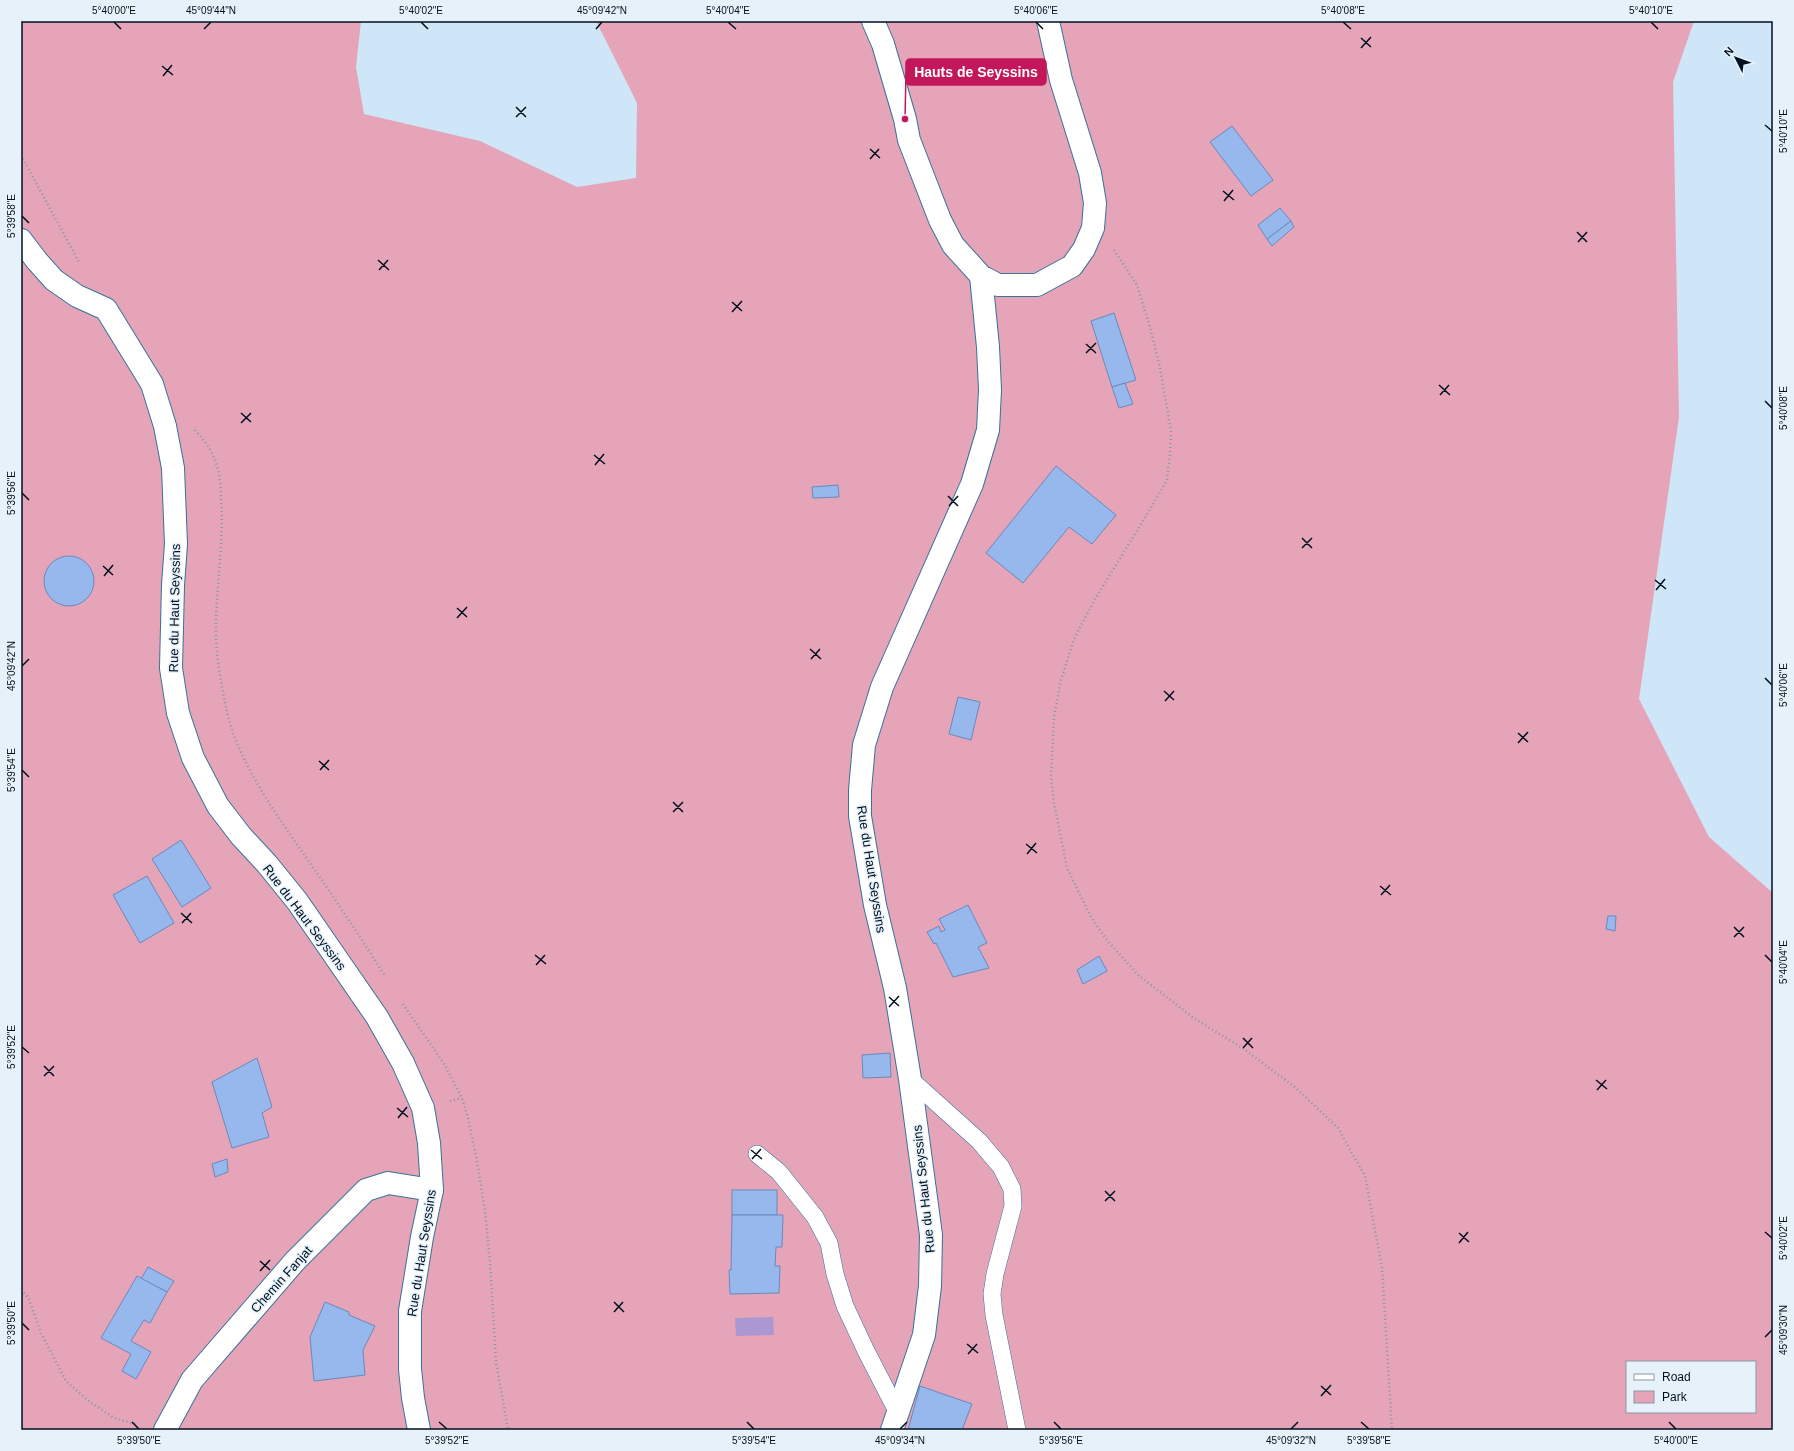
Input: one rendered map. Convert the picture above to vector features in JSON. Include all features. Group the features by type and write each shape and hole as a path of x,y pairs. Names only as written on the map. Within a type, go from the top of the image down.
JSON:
{"street":[{"path":"873,21 883,44 905,119 909,140 940,220 953,244 981,276 998,285 1037,286 1072,266 1084,249 1093,228 1095,203 1090,173 1061,80 1048,21"},
{"name":"Rue du Haut Seyssins","path":"21,240 36,261 54,280 77,296 106,309 152,384 166,426 172,468 176,544 172,585 171,668 178,713 193,758 218,806 241,836 267,864 297,901 377,1017 399,1057 423,1108 429,1143 432,1190 422,1237 410,1311 410,1369 413,1398 420,1430"},
{"name":"Rue du Haut Seyssins","path":"894,1420 924,1335 930,1286 931,1235 910,1079 895,988 875,905 860,816 864,745 882,687 972,484 988,430 990,390 988,347 981,276"},
{"name":"Chemin Fanjat","path":"166,1426 192,1380 295,1261 366,1190 388,1182 432,1190"}],"lane":[{"path":"910,1079 979,1141 1001,1167 1012,1189 1013,1206 995,1274 992,1294 994,1316 1017,1430"},
{"path":"757,1154 779,1172 815,1217 829,1243 835,1274 845,1306 866,1351 894,1420"}],"path":[{"path":"21,155 82,268"},
{"path":"1093,228 1118,254 1137,284 1160,368 1171,431 1167,480 1094,601 1074,639 1061,680 1054,717 1051,777 1054,803 1068,868 1091,917 1107,940 1138,975 1184,1012 1244,1049 1296,1088 1338,1128 1365,1176 1382,1268 1392,1430"},
{"path":"216,463 221,486 223,522 216,624 218,657 227,712 234,737 256,779 281,821 359,934 386,978"},
{"path":"402,1002 444,1064 462,1098 468,1118 485,1211 490,1261 496,1362 508,1430"},
{"path":"21,1290 28,1297 41,1333 66,1381 86,1399 114,1418 140,1426 166,1426"}],"green space":[{"path":"21,21 361,21 356,67 364,114 480,141 577,187 636,178 637,103 596,21 1694,21 1673,82 1679,417 1639,699 1709,837 1773,893 1773,1430 21,1430"}],"shaded area":[{"path":"773,1317 774,1335 736,1336 735,1318"}],"building":[{"path":"1232,126 1273,180 1251,196 1210,142"},
{"path":"1280,208 1291,221 1267,239 1258,225"},
{"path":"1291,221 1294,227 1272,246 1267,239"},
{"path":"1114,313 1136,380 1112,387 1091,321"},
{"path":"1125,383 1133,404 1119,408 1112,387"},
{"path":"1056,466 1116,515 1092,544 1069,527 1023,583 986,553"},
{"path":"838,485 839,497 813,498 812,487"},
{"path":"69,556 79,558 87,563 92,571 94,581 92,591 87,599 79,604 69,606 59,604 51,599 46,591 44,581 46,571 51,563 59,558"},
{"path":"958,697 980,702 971,740 949,734"},
{"path":"181,840 211,888 182,907 152,859"},
{"path":"147,876 174,923 140,943 113,895"},
{"path":"968,905 987,943 978,947 989,968 953,977 936,943 934,944 927,932 939,926 941,932 945,930 939,919"},
{"path":"1608,916 1616,916 1615,931 1606,929"},
{"path":"1099,956 1107,971 1083,984 1077,970"},
{"path":"890,1053 891,1077 863,1078 862,1055"},
{"path":"257,1058 272,1107 262,1113 269,1137 232,1148 212,1082"},
{"path":"227,1159 228,1172 215,1177 212,1164"},
{"path":"732,1190 777,1190 777,1215 732,1215"},
{"path":"732,1215 783,1215 782,1247 776,1247 775,1266 780,1266 779,1293 730,1294 729,1270 731,1270"},
{"path":"148,1267 174,1281 167,1292 141,1279"},
{"path":"137,1276 167,1292 150,1323 144,1320 131,1341 151,1352 136,1379 122,1371 131,1354 101,1338"},
{"path":"325,1302 349,1312 349,1315 375,1326 363,1350 365,1375 314,1381 310,1337"},
{"path":"920,1386 972,1404 962,1430 908,1430"}],"place":[{"name":"Hauts de Seyssins","path":"905,119"}]}
